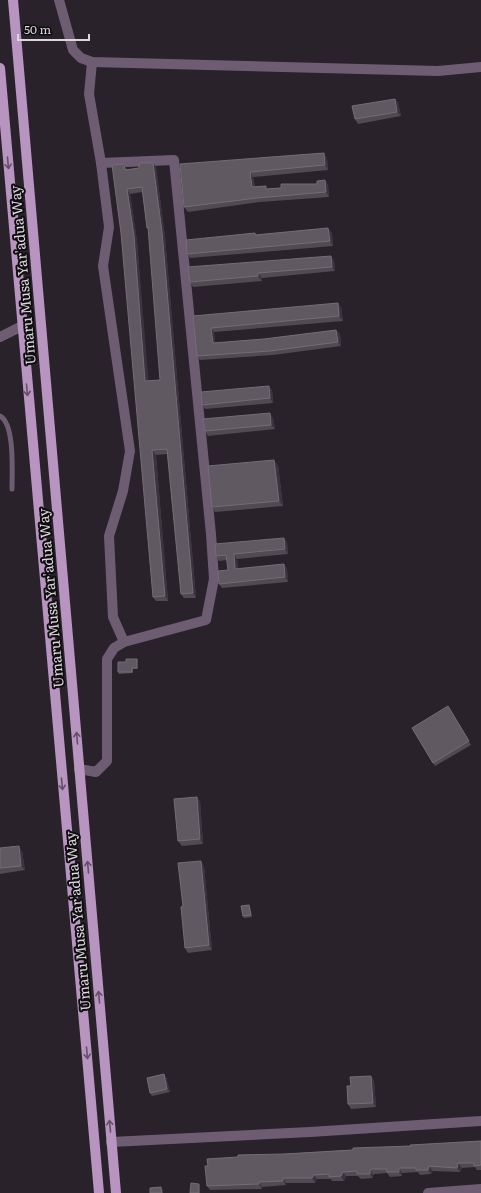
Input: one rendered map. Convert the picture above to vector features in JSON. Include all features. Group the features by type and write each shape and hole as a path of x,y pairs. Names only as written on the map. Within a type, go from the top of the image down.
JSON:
{"main road":[{"name":"Umaru Musa Yar'adua Way","path":"14,0 116,1193"},
{"name":"Umaru Musa Yar'adua Way","path":"0,68 99,1193"}],"street":[{"path":"60,0 73,50 81,58 92,62 438,71 481,66"},
{"path":"92,62 89,94 101,163 109,227 103,266 130,451 123,491 108,536 113,617 124,642"},
{"path":"79,769 96,772 107,761 107,659 114,648 124,642 206,620 214,579 174,160 101,163"},
{"path":"0,337 22,326"},
{"path":"111,1142 310,1132 481,1121"},
{"path":"428,1193 481,1189"}],"lane":[{"path":"0,416 5,418 10,430 12,489"}],"building":[{"path":"395,99 397,112 355,119 352,106"},
{"path":"324,153 325,165 250,172 252,187 266,186 266,189 281,188 281,184 317,184 317,181 325,180 326,192 257,198 184,207 180,164"},
{"path":"139,163 153,163 162,232 193,593 181,594 167,449 152,450 165,596 153,597 121,233 112,165 124,164 125,170 139,168","holes":["142,187 147,228 148,227 160,380 145,381 134,236 127,189"]},
{"path":"328,228 330,241 187,254 186,240"},
{"path":"331,256 332,267 258,273 258,276 190,282 188,267"},
{"path":"338,303 339,316 211,328 213,343 264,339 336,330 338,342 270,351 197,356 193,316"},
{"path":"269,386 270,398 202,405 201,392"},
{"path":"270,413 271,425 205,431 203,419"},
{"path":"274,460 279,501 212,507 208,466"},
{"path":"284,538 285,549 234,554 235,569 284,564 285,577 219,584 218,571 228,570 226,555 216,556 215,544"},
{"path":"126,659 137,659 137,668 132,668 132,672 118,672 118,662 126,662"},
{"path":"448,706 469,741 433,763 412,728"},
{"path":"197,797 200,839 178,841 174,799"},
{"path":"19,846 21,866 0,868 0,848"},
{"path":"201,861 209,945 185,948 181,907 183,906 178,863"},
{"path":"249,905 251,915 243,916 241,906"},
{"path":"164,1074 167,1089 150,1093 147,1078"},
{"path":"371,1076 373,1103 348,1104 347,1086 351,1086 350,1077"},
{"path":"481,1141 481,1165 474,1166 474,1163 458,1163 457,1168 429,1166 428,1170 399,1168 399,1172 387,1172 386,1169 372,1169 370,1170 370,1174 357,1174 357,1171 343,1172 341,1176 329,1177 329,1174 314,1175 312,1178 283,1178 283,1181 259,1182 259,1184 207,1186 205,1166 208,1166 207,1159 238,1157 238,1155 284,1154 353,1150 353,1148"},
{"path":"191,1183 199,1184 199,1193 190,1193"},
{"path":"161,1187 162,1193 150,1193 150,1188"}]}
